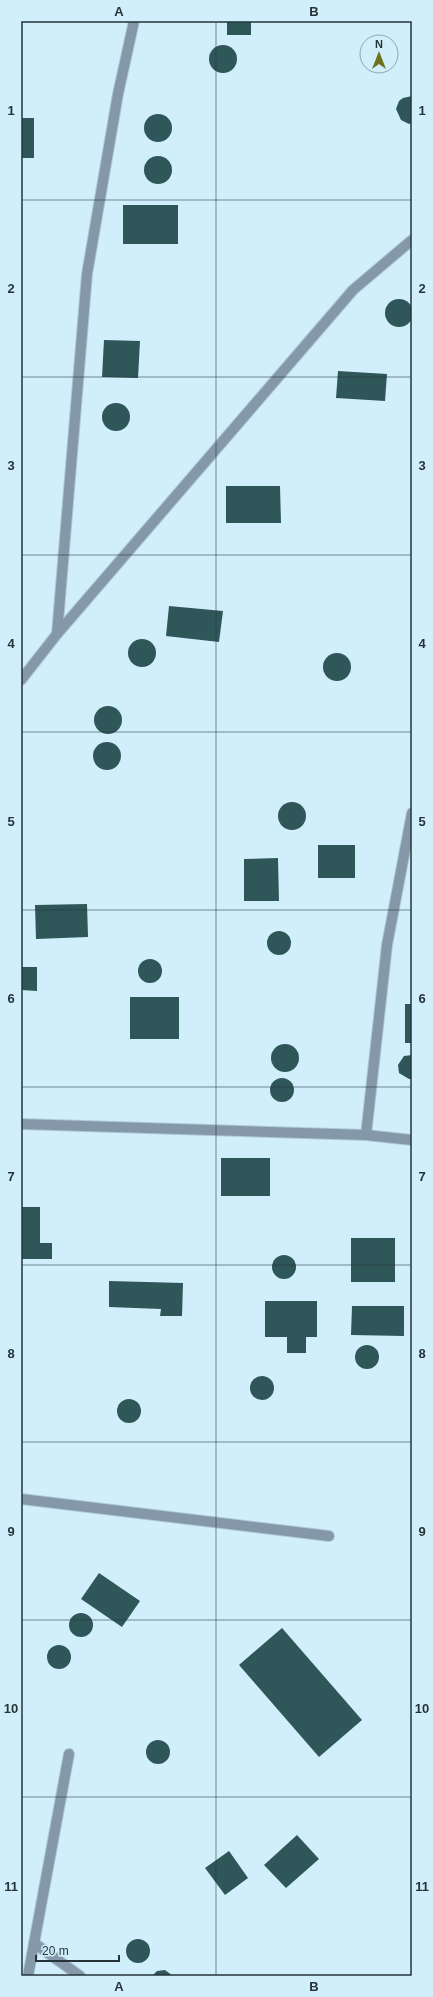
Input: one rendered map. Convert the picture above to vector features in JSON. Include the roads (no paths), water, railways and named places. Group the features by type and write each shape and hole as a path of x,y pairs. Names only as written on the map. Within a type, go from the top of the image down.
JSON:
{"street":[{"path":"57,634 87,274 118,94 134,21"},
{"path":"21,680 57,634 353,290 412,240"},
{"path":"366,1135 387,945 412,813"},
{"path":"21,1124 366,1135 412,1140"},
{"path":"21,1499 330,1536"},
{"path":"28,1976 69,1754"},
{"path":"34,1943 80,1976"}]}
